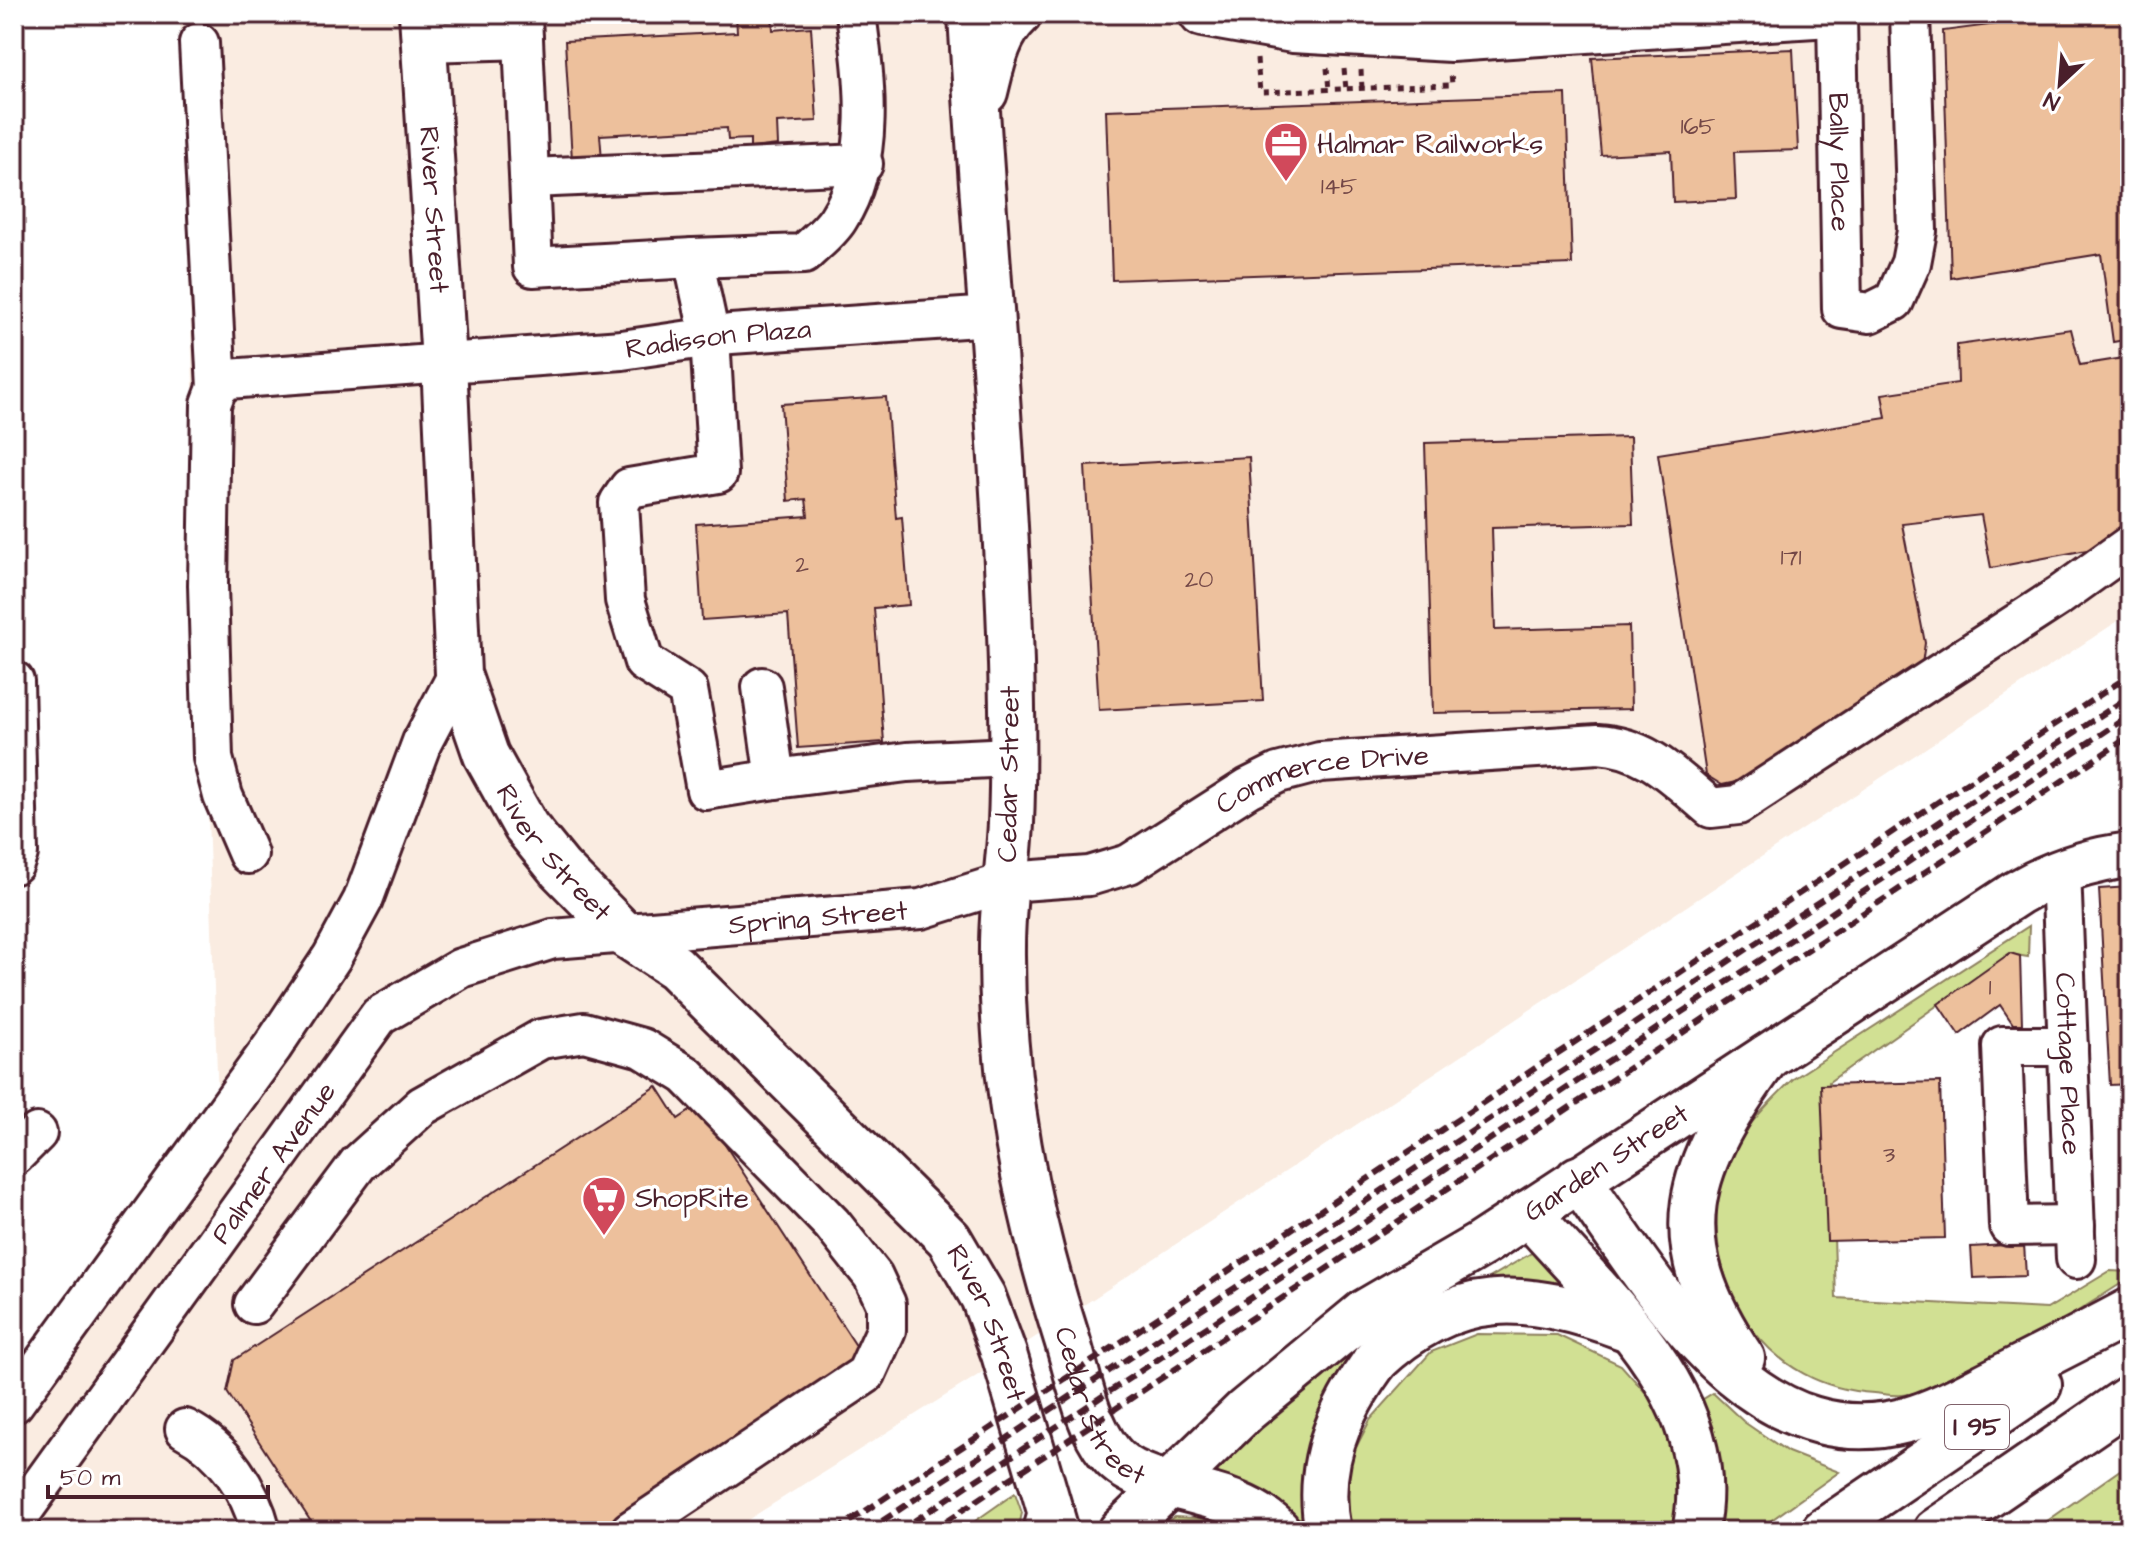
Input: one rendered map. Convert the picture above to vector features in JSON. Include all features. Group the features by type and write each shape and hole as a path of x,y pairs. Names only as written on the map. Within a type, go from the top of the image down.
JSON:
{"main road":[{"name":"Cedar Street","path":"971,14 1009,607 1011,757 1002,944 1009,1061 1024,1174 1045,1265 1097,1431 1106,1449 1130,1470 1248,1507 1278,1531"},
{"path":"977,125 996,49 1010,23 1019,14"},
{"path":"1202,14 1293,30 1449,39 1830,14"},
{"name":"River Street","path":"423,28 444,362 458,674 486,755 526,827 560,869 623,933 675,967 949,1239 983,1297 1004,1354 1051,1525"},
{"name":"Garden Street","path":"1121,1531 1169,1482 1285,1375 1365,1312 1480,1245 2017,893 2061,870 2088,861 2130,855"},
{"path":"1767,1057 1729,1110 1704,1156 1692,1208 1692,1236 1702,1286 1713,1311 1743,1360 1786,1408"},
{"path":"1578,1179 1706,1351 1743,1382 1786,1408 1836,1424 1881,1425 1905,1421 1956,1401 2130,1311"},
{"path":"1528,1213 1627,1328 1674,1391 1687,1416 1697,1450 1701,1480 1695,1531"},
{"path":"1328,1531 1323,1497 1329,1450 1346,1405 1374,1362 1480,1245"},
{"path":"1374,1362 1393,1344 1424,1323 1468,1305 1487,1302 1546,1303 1627,1328"},
{"name":"I 95","path":"1824,1531 2130,1323"},
{"name":"I 95","path":"1936,1531 2130,1398"}],"street":[{"path":"423,28 522,26 533,267 804,254 838,220 863,164 863,60 856,14"},
{"name":"Bally Place","path":"1837,14 1842,309 1870,313 1894,301 1911,263 1917,231 1910,14"},
{"path":"199,43 217,388 211,404 208,585 213,758 223,796 248,854"},
{"path":"530,178 863,164"},
{"path":"693,258 710,337 718,473 629,488 619,503 625,600 644,662 688,690 706,790 907,762 1011,757"},
{"name":"Radisson Plaza","path":"217,388 228,379 622,350 710,337 992,316"},
{"name":"Commerce Drive","path":"1007,882 1089,876 1129,864 1248,788 1278,773 1320,762 1598,744 1625,746 1654,760 1711,808 1738,805 2059,596 2130,545"},
{"path":"14,1403 273,1046 332,957 363,900 422,742 458,674"},
{"path":"14,681 18,853 14,864"},
{"path":"762,687 775,779"},
{"name":"Cottage Place","path":"2061,870 2068,1046 2075,1242 2009,1226 2002,1046 2068,1046"},
{"name":"Spring Street","path":"623,933 921,909 1007,882"},
{"name":"Palmer Avenue","path":"14,1523 379,1016 461,968 498,954 553,939 623,933"},
{"path":"254,1304 358,1164 422,1106 541,1039 584,1032 642,1048 686,1075 832,1224 873,1276 886,1304 886,1330 866,1374 630,1531"},
{"path":"185,1429 209,1441 233,1470 261,1531"}],"path":[{"path":"1257,51 1260,92 1452,85 1449,39"},
{"path":"1327,59 1329,90"},
{"path":"1343,60 1346,89"},
{"path":"1360,61 1362,89"},
{"path":"1379,75 1380,88"}],"shaded area":[{"path":"180,14 2130,14 2130,613 972,1379 730,1531 14,1531 14,1358 26,1357 218,1102"}],"green space":[{"path":"2029,926 2028,957 2010,954 1829,1082 1836,1298 2047,1309 2110,1271 2130,1272 2130,1278 1995,1361 1938,1386 1906,1395 1892,1395 1837,1387 1804,1374 1775,1354 1752,1329 1734,1300 1723,1267 1717,1231 1718,1194 1727,1161 1745,1131 1793,1079"},
{"path":"1533,1252 1565,1289 1491,1286 1488,1279"},
{"path":"1477,1334 1557,1335 1621,1365 1669,1419 1681,1478 1674,1531 1345,1531 1343,1473 1370,1420 1431,1352"},
{"path":"1374,1335 1307,1518 1297,1518 1274,1501 1226,1482 1215,1468 1271,1413"},
{"path":"1713,1393 1744,1422 1788,1452 1839,1472 1756,1531 1715,1531 1720,1457 1700,1401"},
{"path":"2130,1463 2130,1531 2033,1531"},
{"path":"1015,1493 1022,1513 1018,1531 961,1531"},
{"path":"1174,1517 1216,1519 1237,1531 1154,1531"}],"building":[{"path":"736,14 772,14 773,30 811,27 817,121 777,123 778,145 750,148 750,139 728,140 727,128 600,135 602,159 572,160 565,41 737,32"},
{"path":"2073,14 2130,14 2130,339 2113,342 2101,254 1951,278 1943,31"},
{"path":"1793,49 1798,150 1734,152 1736,199 1673,202 1671,151 1601,155 1592,58"},
{"path":"1566,94 1572,264 1112,280 1106,110"},
{"path":"2071,329 2080,365 2130,357 2130,529 2092,549 1991,568 1981,515 1902,524 1925,643 1922,664 1745,780 1722,785 1706,775 1658,454 1886,418 1882,394 1958,383 1957,345"},
{"path":"886,397 896,518 902,517 909,605 874,608 884,742 798,748 788,614 702,620 696,524 808,516 806,499 788,501 781,404"},
{"path":"1630,437 1633,524 1492,528 1495,630 1629,626 1631,709 1433,713 1425,443"},
{"path":"1249,457 1263,701 1099,710 1085,466"},
{"path":"2130,887 2130,1084 2110,1085 2099,889"},
{"path":"2010,953 2020,956 2022,1024 2013,1024 2000,1005 1959,1035 1938,1004"},
{"path":"1940,1082 1945,1238 1827,1241 1821,1085"},
{"name":"ShopRite","path":"657,1086 678,1119 699,1105 862,1355 664,1483 668,1491 608,1531 317,1531 227,1392 234,1360"},
{"path":"2024,1244 2026,1276 1973,1278 1971,1247"}],"railway":[{"path":"835,1531 2130,675"},
{"path":"867,1531 2130,696"},
{"path":"899,1531 2130,715"},
{"path":"931,1531 2130,736"}],"place":[{"name":"Halmar Railworks","path":"1286,183"},
{"name":"ShopRite","path":"604,1237"}]}
